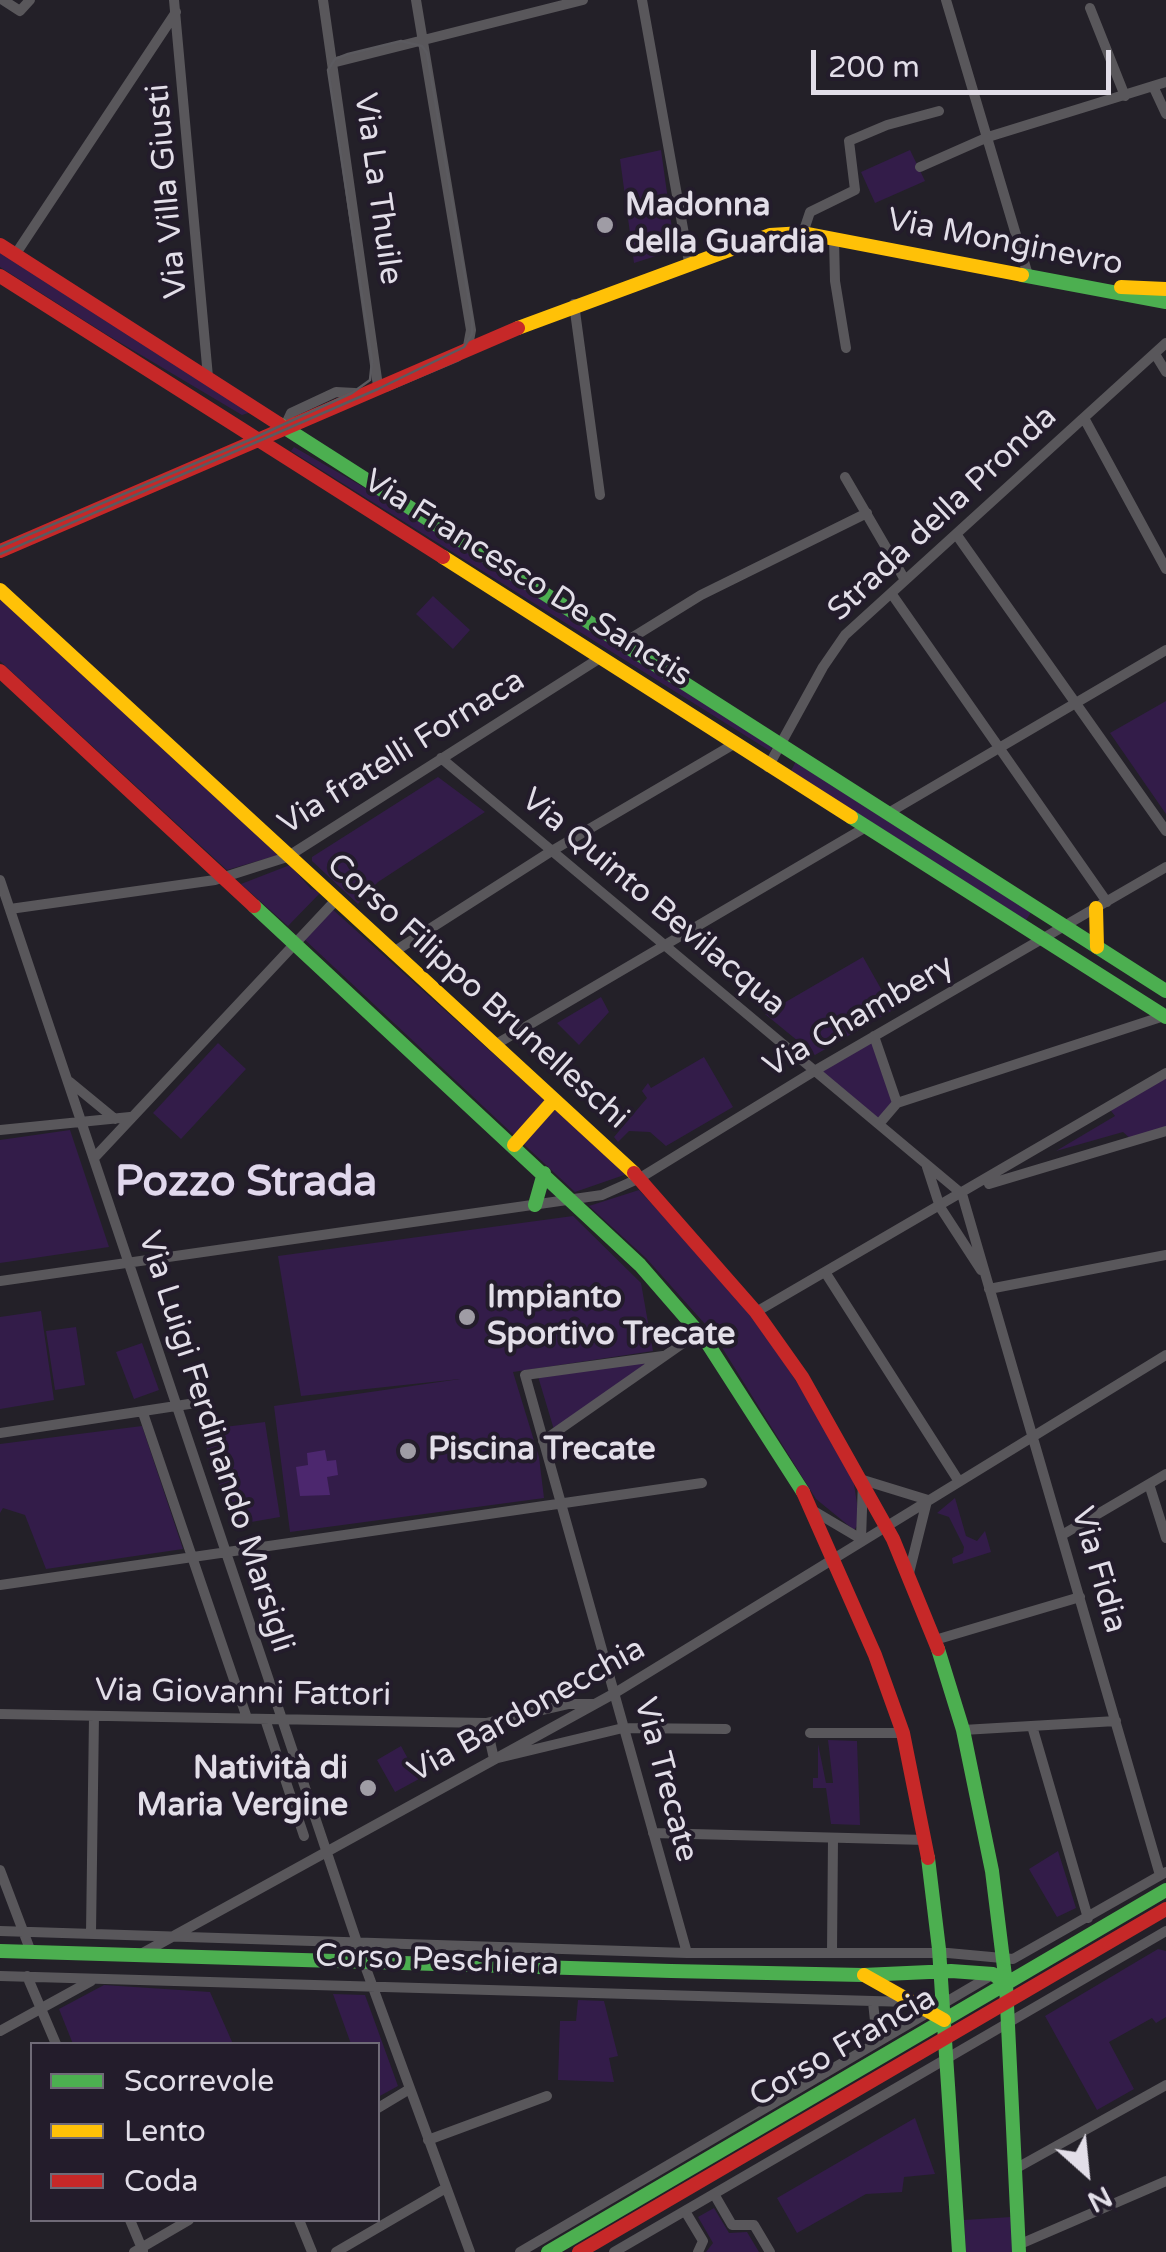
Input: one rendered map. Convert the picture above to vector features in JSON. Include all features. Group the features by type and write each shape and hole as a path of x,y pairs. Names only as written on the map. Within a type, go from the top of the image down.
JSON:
{"street":[{"path":"2,0 20,11 30,0"},
{"name":"Via La Thuile","path":"323,0 378,386"},
{"path":"416,0 470,330 468,346"},
{"path":"332,63 584,0"},
{"path":"642,0 689,262"},
{"path":"946,0 1028,275"},
{"path":"15,255 175,6"},
{"name":"Via Villa Giusti","path":"175,6 208,377"},
{"path":"1090,8 1125,96"},
{"path":"920,167 988,137 1166,82"},
{"path":"1154,86 1166,114"},
{"name":"Via Monginevro","path":"803,233 810,212 855,190 846,146 849,142 887,124 940,111"},
{"name":"Via Monginevro","path":"0,551 468,346 770,235 803,233 834,238 1166,302"},
{"path":"834,238 835,282 846,348"},
{"name":"Via Francesco De Sanctis","path":"0,245 1166,991"},
{"name":"Via Francesco De Sanctis","path":"0,276 1165,1016"},
{"path":"1100,288 1166,289"},
{"path":"574,304 600,495"},
{"name":"Strada della Pronda","path":"781,743 846,635 1166,343"},
{"name":"Via Monginevro","path":"361,393 427,372 457,358 468,346"},
{"path":"1154,354 1166,372"},
{"path":"1084,418 1166,570"},
{"path":"845,477 905,580"},
{"name":"Via Francesco De Sanctis","path":"626,642 701,595 867,514"},
{"path":"956,534 1166,830"},
{"name":"Corso Filippo Brunelleschi","path":"0,590 335,902 640,1178 756,1312 802,1377 863,1480 936,1640 964,1730 992,1871 1006,1984"},
{"path":"892,593 1102,905 1097,948"},
{"path":"890,812 1166,650"},
{"name":"Via fratelli Fornaca","path":"10,909 226,878 287,857 600,658"},
{"path":"0,671 574,1200 640,1265 699,1332 812,1510 903,1732 926,1840 940,1952 941,1971 930,2004"},
{"path":"768,767 781,743"},
{"path":"392,953 550,852 734,744"},
{"name":"Via Quinto Bevilacqua","path":"441,758 926,1163 968,1191"},
{"path":"493,1046 866,828"},
{"name":"Via Chambery","path":"0,1281 602,1195 640,1178 816,1070 1166,867"},
{"name":"Via Luigi Ferdinando Marsigli","path":"0,880 356,1940 470,2252"},
{"path":"95,1157 294,940 335,902"},
{"path":"879,1124 897,1102 1165,1016"},
{"path":"874,1036 897,1102"},
{"path":"756,1312 1166,1073"},
{"path":"68,1081 115,1120"},
{"path":"514,1145 554,1100"},
{"path":"0,1130 130,1116"},
{"path":"968,1191 1166,1131"},
{"path":"926,1163 940,1207"},
{"path":"534,1206 544,1172"},
{"name":"Via Fidia","path":"968,1191 988,1284 1163,1873"},
{"name":"Via Fidia","path":"940,1207 988,1284"},
{"path":"988,1284 1166,1255"},
{"path":"825,1272 958,1480"},
{"path":"543,1441 699,1332"},
{"name":"Via Bardonecchia","path":"141,1954 615,1693 1166,1355"},
{"name":"Via Trecate","path":"663,1356 525,1375 687,1953"},
{"path":"0,1433 202,1402"},
{"name":"Via Luigi Ferdinando Marsigli","path":"144,1412 247,1718"},
{"path":"1062,1535 1166,1474"},
{"path":"862,1540 863,1480 928,1500 908,1574"},
{"path":"0,1584 702,1483"},
{"path":"1149,1484 1166,1538"},
{"path":"812,1510 862,1540"},
{"path":"936,1640 1080,1598"},
{"name":"Via Giovanni Fattori","path":"0,1714 486,1723 569,1704 594,1704"},
{"path":"91,1933 94,1716"},
{"path":"265,1719 304,1836"},
{"path":"964,1730 1116,1722"},
{"path":"486,1723 494,1759 623,1728 726,1730"},
{"path":"1032,1726 1088,1918 1163,1873"},
{"path":"810,1733 903,1732"},
{"path":"653,1833 926,1840"},
{"path":"832,1952 833,1838"},
{"path":"0,1870 31,1952"},
{"name":"Corso Francia","path":"548,2252 1166,1890"},
{"name":"Corso Francia","path":"579,2252 1166,1910"},
{"path":"210,1914 222,1936"},
{"name":"Corso Peschiera","path":"0,1931 687,1953 940,1952 1018,1958 1088,1918"},
{"name":"Corso Francia","path":"614,2252 1166,1931"},
{"name":"Corso Peschiera","path":"0,1951 863,1975 941,1971 992,1974"},
{"path":"992,1974 1006,1984 1018,2248 1166,2180"},
{"name":"Corso Francia","path":"520,2252 878,2040 930,2004 992,1974"},
{"name":"Corso Peschiera","path":"863,1975 930,2004 944,2020"},
{"name":"Corso Peschiera","path":"0,1976 930,2004"},
{"path":"28,1976 55,2042"},
{"path":"0,2031 94,1980"},
{"path":"873,2002 878,2040"},
{"path":"944,2020 959,2252"},
{"path":"1014,2169 1166,2085"},
{"path":"380,2107 408,2090"},
{"path":"428,2140 547,2096"},
{"path":"336,2252 446,2188"},
{"path":"714,2194 732,2225 754,2225 770,2252"},
{"path":"685,2210 703,2241 698,2252"},
{"path":"131,2222 140,2250 186,2222"},
{"path":"300,2222 312,2252"}],"shaded area":[{"path":"661,150 675,250 634,263 620,159"},
{"path":"910,150 925,181 875,203 861,172"},
{"path":"0,252 251,412 242,415 0,267"},
{"path":"294,447 386,500 773,746 770,751 291,451"},
{"path":"0,596 278,855 227,870 0,661"},
{"path":"433,596 470,630 453,649 416,614"},
{"path":"1166,701 1166,814 1110,733"},
{"path":"796,761 1032,911 1026,920 791,771"},
{"path":"438,777 485,812 378,882 358,904 312,861 312,857"},
{"path":"290,865 311,889 321,892 288,926 241,884"},
{"path":"331,908 627,1174 575,1192 304,939"},
{"path":"863,957 893,1010 815,1055 765,1014"},
{"path":"601,997 609,1012 579,1045 557,1023"},
{"path":"874,1036 897,1103 879,1124 816,1070"},
{"path":"218,1043 246,1069 181,1139 153,1113"},
{"path":"704,1057 733,1107 666,1146 650,1132 629,1131 618,1142 614,1137 647,1098 642,1091 648,1083 651,1088"},
{"path":"1166,1073 1166,1131 1133,1141 1123,1132 1056,1151 1115,1116 1108,1107"},
{"path":"70,1130 109,1247 0,1263 0,1140"},
{"path":"639,1190 751,1311 803,1392 852,1472 860,1522 854,1530 816,1499 713,1333 646,1258 589,1206"},
{"path":"573,1216 641,1283 653,1351 513,1372 539,1457 544,1498 290,1532 274,1406 460,1379 301,1396 278,1256"},
{"path":"41,1311 54,1400 0,1409 0,1317"},
{"path":"76,1327 85,1385 55,1390 46,1331"},
{"path":"142,1343 159,1390 134,1399 116,1352"},
{"path":"662,1355 555,1433 537,1373"},
{"path":"265,1422 280,1517 234,1525 200,1430"},
{"path":"142,1426 183,1549 46,1569 25,1515 3,1508 0,1513 0,1444"},
{"path":"325,1450 327,1461 336,1460 338,1475 327,1477 330,1495 300,1496 296,1467 308,1465 307,1453"},
{"path":"955,1498 966,1536 977,1541 985,1531 991,1552 953,1564 952,1558 963,1553 964,1547 949,1517 937,1513"},
{"path":"828,1740 857,1741 860,1825 831,1824 826,1788 813,1788 813,1778 818,1778 818,1744 826,1783 833,1783"},
{"path":"401,1746 419,1779 395,1792 377,1760"},
{"path":"1058,1851 1076,1908 1057,1917 1029,1869"},
{"path":"1158,1949 1166,1951 1166,2017 1156,2023 1152,2018 1109,2042 1134,2089 1097,2110 1045,2016"},
{"path":"104,1985 210,1992 232,2042 72,2042 59,2009"},
{"path":"333,1994 365,1995 398,2086 380,2096 380,2042 350,2042"},
{"path":"578,2000 604,2001 618,2056 609,2058 614,2082 558,2080 560,2021 576,2021"},
{"path":"915,2118 935,2174 904,2177 902,2192 866,2194 797,2233 777,2198"},
{"path":"714,2208 729,2233 747,2232 759,2252 706,2252 713,2243 698,2217"},
{"path":"1011,2217 1012,2252 966,2252 964,2220"}],"tram line":[{"path":"0,547 254,438 352,393 370,380 372,361 328,70 335,59 348,54 401,41 422,46 427,53 472,319 472,334 464,347 378,389 0,554"}],"traffic: fast":[{"path":"1022,275 1166,302"},
{"path":"279,424 1166,991"},
{"path":"851,817 1166,1017"},
{"path":"254,906 640,1265 706,1341 803,1492"},
{"path":"535,1205 544,1173"},
{"path":"938,1649 963,1730 992,1871 1006,1984 1019,2252"},
{"path":"928,1858 939,1949 959,2252"},
{"path":"548,2252 1166,1890"},
{"path":"0,1951 671,1971 863,1975 951,1971 993,1974 1006,1984"}],"traffic: slow":[{"path":"518,328 770,235 803,233 1022,275"},
{"path":"1121,287 1166,289"},
{"path":"443,557 851,817"},
{"path":"0,590 634,1173"},
{"path":"1096,908 1097,947"},
{"path":"514,1145 554,1100"},
{"path":"864,1975 944,2020"}],"traffic: jam":[{"path":"0,245 279,424"},
{"path":"0,276 443,557"},
{"path":"0,551 518,328"},
{"path":"0,671 254,906"},
{"path":"634,1173 756,1312 802,1377 893,1539 938,1649"},
{"path":"803,1492 875,1655 903,1733 928,1858"},
{"path":"579,2252 1166,1909"}],"place":[{"name":"Madonna della Guardia","path":"605,225"},
{"name":"Impianto Sportivo Trecate","path":"467,1317"},
{"name":"Piscina Trecate","path":"408,1451"},
{"name":"Natività di Maria Vergine","path":"368,1788"}],"district":[{"name":"Pozzo Strada","path":"246,1184"}]}
